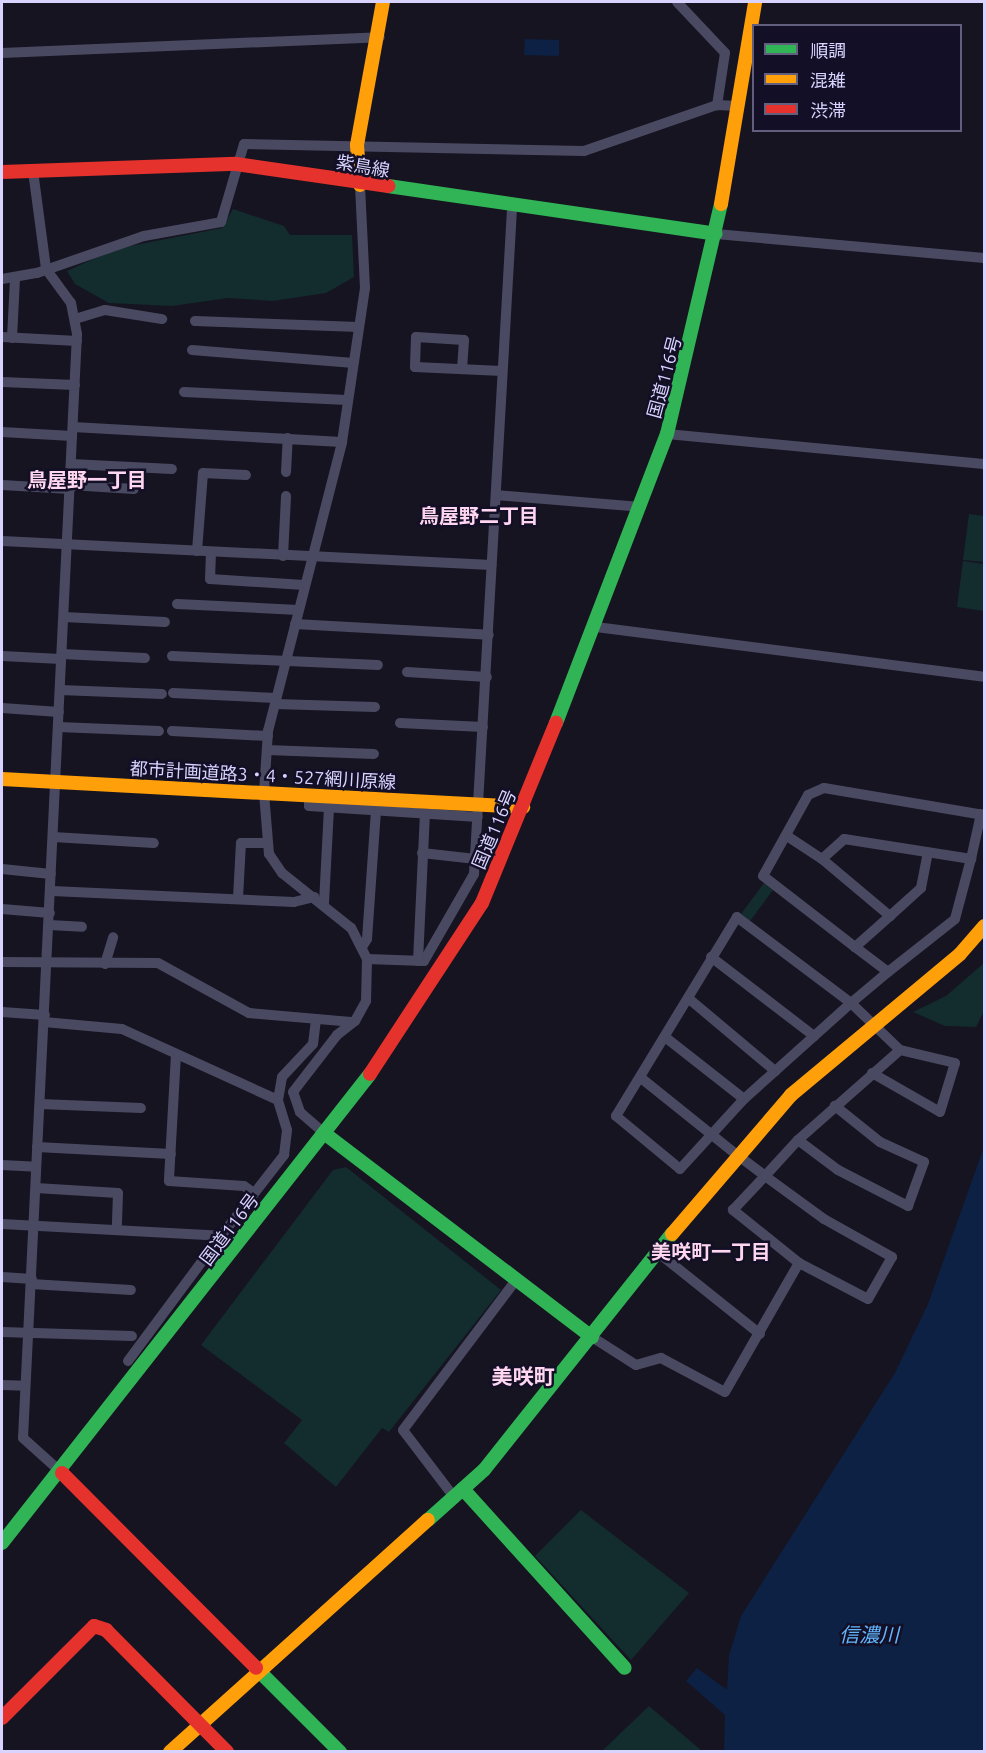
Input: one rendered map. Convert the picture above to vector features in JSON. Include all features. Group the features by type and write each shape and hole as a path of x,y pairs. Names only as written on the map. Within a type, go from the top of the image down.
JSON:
{"main road":[{"path":"360,185 357,146 380,37 382,2"},
{"name":"国道116号","path":"2,1543 62,1473 324,1132 431,989 482,903 596,627 667,435 716,234 755,2"},
{"name":"紫鳥線","path":"2,172 236,164 512,208 716,234"},
{"name":"都市計画道路3・4・527網川原線","path":"2,779 309,795 478,811 523,807"},
{"path":"170,1752 258,1670 459,1493 510,1442 656,1251 736,1154 791,1095 873,1024 960,954 984,926"},
{"path":"324,1132 592,1337"},
{"path":"62,1473 340,1752"},
{"path":"459,1493 625,1668"},
{"path":"2,1718 94,1626 106,1630 228,1752"}],"street":[{"path":"677,2 725,53 717,105"},
{"path":"2,53 380,37"},
{"path":"2,279 15,278 46,269 144,236 222,222 236,164 244,144 584,151 717,105 738,106"},
{"path":"33,171 46,269 70,303 75,319 77,341 52,891 22,1438 62,1473"},
{"path":"324,1132 300,1112 293,1092 337,1035 355,1021 366,1001 367,959 351,928 319,900 282,873 267,843 264,793 268,736 311,557 342,442 365,288 360,185"},
{"path":"367,959 424,961 443,934 476,859 512,208"},
{"path":"716,234 984,258"},
{"path":"15,278 7,338 77,341"},
{"path":"75,319 105,310 161,315 162,319"},
{"path":"195,321 359,327"},
{"path":"462,369 464,340 416,337 415,367 502,371"},
{"path":"192,350 353,363"},
{"path":"2,382 75,385"},
{"path":"183,392 347,400"},
{"path":"2,432 73,431 342,442"},
{"path":"667,435 984,464"},
{"path":"286,472 288,438"},
{"path":"71,464 172,469"},
{"path":"197,551 203,473 246,475"},
{"path":"2,484 134,489"},
{"path":"496,495 641,507"},
{"path":"283,556 286,496"},
{"path":"2,541 491,566"},
{"path":"211,552 210,579 304,585"},
{"path":"177,604 298,610"},
{"path":"64,617 165,621"},
{"path":"295,624 489,635"},
{"path":"596,627 984,677"},
{"path":"2,656 145,658"},
{"path":"172,656 378,665"},
{"path":"407,672 487,677"},
{"path":"60,690 167,693 375,707"},
{"path":"2,708 59,712"},
{"path":"400,723 483,727"},
{"path":"58,727 159,731"},
{"path":"172,732 268,736"},
{"path":"267,750 374,754"},
{"path":"872,1073 940,1112 955,1063 900,1050 850,1003 737,917 616,1116 680,1169 710,1133 744,1099 850,1003 955,918 983,815 824,788 808,795 763,876 888,972"},
{"path":"309,795 309,806 425,814 478,811"},
{"path":"319,900 329,807"},
{"path":"362,948 367,939 376,810"},
{"path":"418,961 425,814"},
{"path":"787,836 822,859 890,916"},
{"path":"53,837 154,843"},
{"path":"822,859 844,838 971,859"},
{"path":"238,898 241,843 267,843"},
{"path":"422,853 476,859"},
{"path":"855,947 921,888 928,853"},
{"path":"2,868 51,874"},
{"path":"52,891 319,900"},
{"path":"2,909 50,913"},
{"path":"50,925 82,927"},
{"path":"105,964 113,937"},
{"path":"711,957 814,1036"},
{"path":"2,962 47,965 158,963 249,1013 355,1021"},
{"path":"688,998 776,1071"},
{"path":"2,1012 122,1029 278,1100"},
{"path":"129,1361 254,1193 287,1144 278,1100 282,1077 313,1044 316,1019"},
{"path":"665,1037 744,1099"},
{"path":"641,1078 736,1154 765,1176 824,1219 892,1257 868,1299 799,1263 733,1210 765,1176 798,1140 900,1050"},
{"path":"176,1054 169,1181 244,1186 254,1193"},
{"path":"40,1104 141,1108"},
{"path":"798,1140 838,1170 908,1206 924,1162 880,1142 836,1106"},
{"path":"38,1147 171,1154"},
{"path":"2,1165 36,1167"},
{"path":"36,1188 118,1193 117,1230"},
{"path":"2,1224 221,1236"},
{"path":"656,1251 760,1334"},
{"path":"592,1337 636,1365 661,1358 725,1392 799,1263"},
{"path":"2,1277 131,1290"},
{"path":"459,1493 403,1430 516,1280"},
{"path":"2,1332 132,1336"},
{"path":"2,1385 26,1386"}],"green space":[{"path":"233,209 284,226 290,235 352,235 354,277 326,293 273,301 228,298 172,306 109,303 75,284 67,271 115,249 222,228"},
{"path":"969,514 984,516 984,562 963,560"},
{"path":"963,561 984,564 984,611 957,607"},
{"path":"764,883 773,890 750,921 741,914"},
{"path":"984,963 984,1011 976,1027 945,1026 913,1012 946,996"},
{"path":"346,1167 501,1290 389,1432 382,1428 336,1487 284,1443 302,1420 201,1345 333,1170"},
{"path":"581,1510 689,1593 631,1660 535,1556"},
{"path":"649,1706 702,1751 602,1751"}],"water":[{"path":"525,39 559,40 559,56 524,55"},
{"name":"信濃川","path":"984,1147 984,1751 724,1751 725,1715 686,1681 697,1668 727,1690 729,1656 741,1616 895,1373 928,1304"}],"traffic: fast":[{"path":"388,186 716,234"},
{"path":"556,723 667,434 721,204"},
{"path":"2,1543 370,1074"},
{"path":"324,1133 592,1337"},
{"path":"428,1520 484,1470 672,1234"},
{"path":"463,1489 625,1668"},
{"path":"256,1668 340,1752"}],"traffic: slow":[{"path":"360,185 357,145 383,2"},
{"path":"721,204 755,2"},
{"path":"2,779 523,807"},
{"path":"672,1234 791,1095 960,954 984,926"},
{"path":"170,1752 428,1520"}],"traffic: jam":[{"path":"2,172 236,164 388,186"},
{"path":"370,1074 482,903 556,723"},
{"path":"62,1473 256,1668"},
{"path":"2,1718 94,1626 106,1630 227,1752"}],"district":[{"name":"鳥屋野一丁目","path":"87,479"},
{"name":"鳥屋野二丁目","path":"479,515"},
{"name":"美咲町一丁目","path":"711,1251"},
{"name":"美咲町","path":"523,1376"}]}
